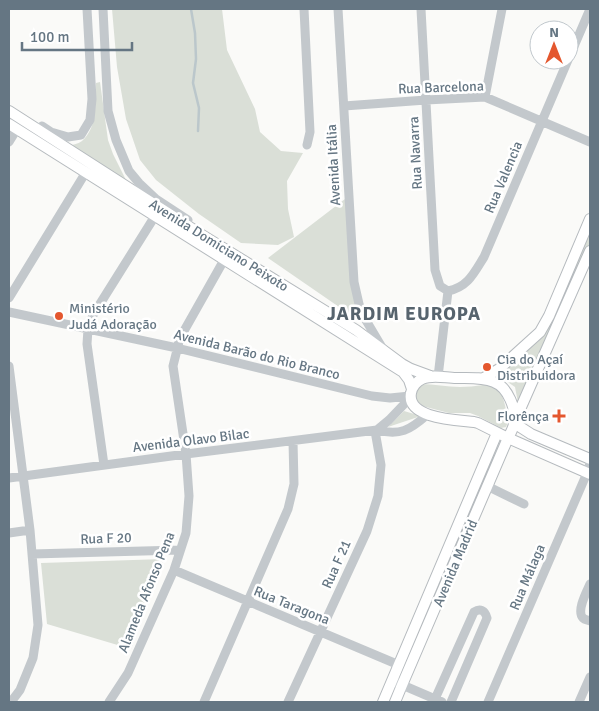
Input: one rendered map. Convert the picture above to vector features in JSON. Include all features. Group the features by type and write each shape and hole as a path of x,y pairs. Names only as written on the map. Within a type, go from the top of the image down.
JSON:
{"main road":[{"name":"Avenida Domiciano Peixoto","path":"13,114 202,235 356,330 407,367 434,377 482,379"},
{"name":"Avenida Domiciano Peixoto","path":"13,126 403,372 409,380 414,405 417,409 427,414"},
{"path":"482,379 499,370 540,332 549,316 590,219"},
{"name":"Avenida Madrid","path":"383,702 397,683 487,486 590,252"},
{"path":"411,394 417,382 434,377"},
{"path":"482,379 496,382 509,396 514,423 589,467"},
{"path":"427,414 450,420 474,422 497,434 589,467"},
{"name":"Avenida Madrid","path":"395,702 399,665 497,434"}],"street":[{"path":"13,114 29,118 51,132 68,137 81,135 90,120 92,99 87,9"},
{"path":"103,9 108,111 116,140 129,171 156,199 195,225 202,235"},
{"path":"304,9 310,132 307,145"},
{"name":"Avenida Itália","path":"338,9 354,282 364,317 384,350"},
{"name":"Rua Navarra","path":"421,9 435,270 440,286 448,291"},
{"path":"485,97 502,9"},
{"name":"Rua Valencia","path":"579,35 590,9"},
{"path":"88,32 104,31"},
{"path":"90,64 106,63"},
{"name":"Rua Valencia","path":"448,291 458,289 470,280 484,257 564,70"},
{"path":"91,80 106,80"},
{"name":"Rua Barcelona","path":"344,106 485,97 590,142"},
{"path":"9,142 13,126"},
{"path":"9,298 86,172"},
{"path":"104,465 87,344 88,329 93,315 155,216"},
{"name":"Alameda Afonso Pena","path":"109,702 128,673 174,570 186,533 189,496 186,454 173,366 180,338 224,260"},
{"path":"434,377 448,291"},
{"name":"Avenida Barão do Rio Branco","path":"9,312 177,348 372,396 390,398 411,394"},
{"path":"356,330 362,325 364,317"},
{"path":"9,366 24,476 38,625 33,658 20,690 11,702"},
{"path":"376,430 389,420 411,394"},
{"name":"Avenida Olavo Bilac","path":"9,478 376,430 387,433 406,430 414,426 427,414"},
{"name":"Rua F 21","path":"288,702 366,531 378,496 381,465 376,430"},
{"path":"204,702 288,509 294,484 293,441"},
{"name":"Rua Málaga","path":"488,702 589,467"},
{"path":"487,486 524,504"},
{"path":"9,533 30,530"},
{"name":"Rua F 20","path":"32,554 180,550"},
{"name":"Rua Taragona","path":"174,570 399,665"},
{"path":"590,584 580,608 580,613 582,618 590,622"},
{"path":"397,683 438,701 474,612 482,610 486,613 487,618 451,702"},
{"path":"579,702 590,677"}],"shaded area":[{"path":"112,9 222,9 227,50 255,109 260,132 281,151 303,153 287,181 288,209 294,237 278,245 241,243 199,214 156,180 140,160 126,119 117,67"},
{"path":"100,82 108,140 128,184 67,146 82,141 91,129 95,114 96,83"},
{"path":"345,199 358,320 268,258"},
{"path":"590,226 590,243 519,408 515,387 497,375 536,342"},
{"path":"421,384 460,387 483,385 496,388 505,403 508,422 506,427 501,428 470,413 449,413 419,404 415,391"},
{"path":"404,411 421,416 388,427"},
{"path":"164,559 131,649 47,624 41,563"}],"waterway":[{"path":"191,9 195,33 196,59 193,83 199,108 198,131"}],"place":[{"name":"Ministério Judá Adoração","path":"59,316"},
{"name":"Cia do Açaí Distribuidora","path":"487,367"},
{"name":"Florênça","path":"559,416"}],"district":[{"name":"JARDIM EUROPA","path":"404,313"}]}
